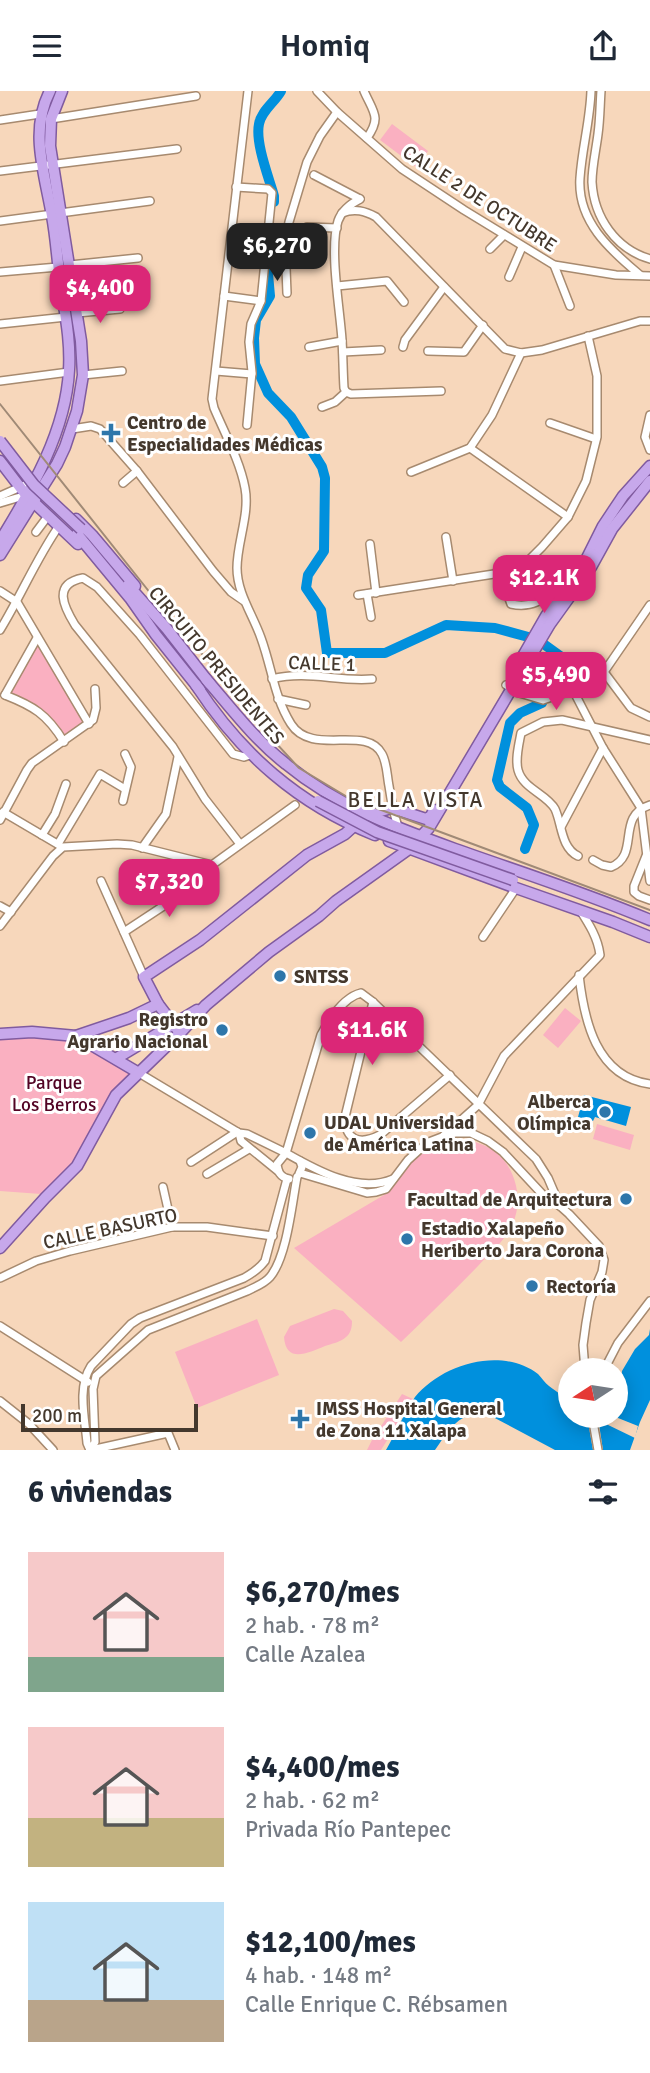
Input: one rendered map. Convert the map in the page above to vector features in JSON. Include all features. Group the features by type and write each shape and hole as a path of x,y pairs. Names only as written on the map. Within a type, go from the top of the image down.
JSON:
{"main road":[{"path":"0,555 26,495 57,464 72,429 83,375 70,265 42,166 40,114 50,91"},
{"path":"38,482 63,415 69,372 69,343 58,267 54,165 50,146 51,119 62,91"},
{"path":"1,444 92,535 167,629"},
{"name":"CIRCUITO PRESIDENTES","path":"1,444 34,485 167,629 222,703 262,749 320,798 379,827 650,922"},
{"path":"0,461 26,495 75,541 156,635"},
{"path":"0,1248 77,1167 116,1095 206,1005 269,952 409,849 431,825 546,616 587,558 623,496 650,466"},
{"path":"180,1033 158,1004 144,977 200,940 307,855 345,834 366,815 392,808 426,819 431,816 508,687 591,567 612,530 650,481"},
{"path":"46,514 47,507 57,501"},
{"name":"CIRCUITO PRESIDENTES","path":"79,532 196,685 257,753 276,770 377,832 650,932"},
{"path":"206,679 284,763 345,804 421,837 606,901 650,922"},
{"path":"196,685 213,711 250,755 293,790 336,817 409,849 650,937"},
{"path":"336,817 348,815 345,804"},
{"path":"402,829 410,838 409,849"},
{"path":"468,871 477,865 474,856"},
{"path":"489,879 488,869 496,864"},
{"path":"76,1036 129,1018 158,1004"},
{"path":"117,1058 206,1005"},
{"path":"0,1034 32,1032 76,1036 139,1073"}],"street":[{"path":"248,91 212,399 246,492 237,565 241,591 262,639 278,699 292,726 305,737 315,740 357,741 378,748 384,760 392,808 402,829"},
{"name":"CALLE 2 DE OCTUBRE","path":"317,91 402,169 554,265 616,275 650,276"},
{"path":"364,91 376,119 365,137"},
{"path":"640,275 603,243 594,231 581,192 580,179 591,92 601,92 592,175 594,198 599,213 612,235 632,252 650,259"},
{"path":"51,119 196,96"},
{"path":"287,293 285,244 289,222 310,156 337,112"},
{"path":"0,120 40,114"},
{"path":"0,171 177,149"},
{"path":"314,175 360,199 342,213 337,228 337,286 346,392 441,391"},
{"path":"236,187 268,189 272,193 261,301 251,324 249,342 252,373 247,425"},
{"path":"0,221 150,201"},
{"path":"342,213 364,211 376,217 505,349 521,353 542,350 640,321 650,321"},
{"path":"307,227 337,228"},
{"path":"490,249 504,235"},
{"path":"509,277 522,247"},
{"path":"70,265 138,258"},
{"path":"616,275 625,261"},
{"path":"554,265 570,306"},
{"path":"0,272 58,267"},
{"path":"337,286 387,281 404,302"},
{"path":"403,348 405,340 444,287"},
{"path":"224,296 261,301"},
{"path":"77,313 120,309"},
{"path":"0,324 66,317"},
{"path":"428,351 464,352 483,325"},
{"path":"570,579 537,603 522,606 511,604 508,596 510,586 528,560 568,517 586,481 596,439 598,409 597,376 588,336"},
{"path":"309,347 342,341"},
{"path":"342,352 381,350"},
{"path":"411,473 470,448 492,415 521,353"},
{"path":"216,371 252,373"},
{"path":"0,381 69,372"},
{"path":"83,375 122,372"},
{"path":"322,407 335,402 346,392"},
{"path":"649,449 645,437 650,415"},
{"path":"550,423 596,439"},
{"path":"72,429 91,426 100,429 137,471 213,571 231,592 246,602"},
{"path":"470,448 568,517"},
{"path":"123,483 137,471"},
{"path":"0,503 26,495 38,482"},
{"path":"0,496 26,495"},
{"path":"36,533 46,514"},
{"path":"0,630 59,526"},
{"path":"446,537 453,581"},
{"path":"370,544 371,617"},
{"path":"358,596 494,574 528,560"},
{"path":"240,844 205,799 178,756 75,625 64,607 64,590 75,579 83,578 97,587 140,635 233,754 244,757 250,755"},
{"path":"0,591 17,602 89,725"},
{"path":"508,687 543,700 573,690 604,672 650,605"},
{"path":"37,638 2,695 30,705 44,715 64,741"},
{"path":"604,672 631,708 650,716"},
{"name":"CALLE 1","path":"272,679 305,674 372,679"},
{"path":"96,689 95,714 89,725 32,763 1,815 60,845 117,844 212,865 295,805"},
{"path":"573,690 603,748 641,808 650,881"},
{"path":"278,699 306,705"},
{"path":"578,856 567,847 554,806 520,777 517,768 521,733 543,722 562,720 650,740"},
{"path":"561,827 603,748"},
{"path":"124,801 131,767 125,754"},
{"path":"142,848 166,814 178,756"},
{"path":"0,926 60,845 100,774 125,789"},
{"path":"42,835 55,814 66,784"},
{"path":"593,860 611,867 622,861 626,855 634,814 650,805"},
{"path":"646,855 634,892 650,900"},
{"path":"124,932 168,903 195,880"},
{"path":"101,881 144,977"},
{"path":"483,937 516,888"},
{"path":"0,906 11,912"},
{"path":"442,1137 478,1105 504,1056 600,955 599,945 579,909"},
{"path":"579,975 589,1029 599,1051 624,1077 650,1084"},
{"path":"278,1171 277,1164 286,1153 321,1035 329,1021 345,1004 354,995 361,993 536,1159 560,1206"},
{"path":"373,1002 345,1117 350,1136 365,1140 380,1135 450,1075"},
{"path":"139,1073 238,1132 367,1193 386,1189 429,1142 455,1133 471,1133 488,1140 599,1246 604,1260 590,1300 583,1345 584,1358"},
{"path":"464,1118 471,1133"},
{"path":"238,1132 241,1141 249,1149 287,1179 298,1175 333,1179"},
{"path":"191,1162 238,1132"},
{"path":"207,1174 249,1149"},
{"path":"90,1450 95,1442 92,1409 96,1376 148,1330 262,1284 270,1277 285,1243 298,1175 302,1167 300,1161"},
{"path":"528,1181 544,1172"},
{"path":"90,1450 84,1409 84,1380 91,1366 140,1318 255,1272 265,1261 287,1179"},
{"path":"163,1187 172,1227"},
{"name":"CALLE BASURTO","path":"0,1277 36,1261 172,1227 207,1227 273,1236"},
{"path":"255,1272 262,1284"},
{"path":"610,1358 618,1343 648,1307"},
{"path":"0,1326 93,1385"},
{"path":"0,1401 53,1450"},
{"path":"594,1428 598,1450"},
{"path":"90,1450 168,1433 175,1450"}],"green space":[{"path":"392,124 428,151 416,167 380,140"},
{"path":"37,638 89,724 64,742 44,715 5,695"},
{"path":"565,1008 581,1021 558,1048 543,1035"},
{"name":"Parque Los Berros","path":"0,1034 73,1041 115,1061 132,1073 76,1164 41,1194 0,1191"},
{"path":"597,1124 634,1135 630,1150 593,1139"},
{"name":"Estadio Xalapeño Heriberto Jara Corona","path":"449,1139 481,1144 494,1151 506,1163 517,1193 517,1209 509,1231 497,1247 401,1342 294,1248 384,1195 409,1161 437,1141"},
{"path":"334,1309 343,1311 352,1321 351,1330 346,1337 339,1342 305,1353 293,1354 289,1351 284,1337 290,1326"},
{"path":"257,1319 279,1375 197,1408 175,1352"},
{"path":"402,1394 413,1399 381,1450 367,1450 372,1440"}],"water":[{"name":"Alberca Olímpica","path":"584,1095 631,1107 626,1126 595,1117 593,1121 578,1117"},
{"path":"650,1329 650,1400 630,1450 555,1450 491,1416 471,1415 457,1422 435,1450 386,1450 411,1403 427,1385 456,1368 490,1360 523,1366 538,1374 558,1393 558,1428 628,1428 628,1361 649,1335"}],"pier":[{"path":"628,1422 638,1426 635,1438 614,1428 628,1428"},
{"path":"589,1428 600,1428 603,1450 593,1450"}],"waterway":[{"path":"274,202 258,132 262,115 281,91"},
{"path":"267,263 270,296 256,320 255,364 268,393 291,417 322,467 325,478 324,551 308,575 306,588 321,610 327,653 385,653 446,625 495,628 532,638"},
{"path":"545,645 563,658 560,671 545,696"},
{"path":"525,849 534,825 527,808 500,787 497,780 510,723 520,713 542,703"}],"railway":[{"path":"0,404 250,715 299,768 349,798 650,910"}],"place":[{"name":"Centro de Especialidades Médicas","path":"111,433"},
{"name":"SNTSS","path":"280,976"},
{"name":"Registro Agrario Nacional","path":"222,1030"},
{"name":"Alberca Olímpica","path":"605,1112"},
{"name":"UDAL Universidad de América Latina","path":"310,1133"},
{"name":"Facultad de Arquitectura","path":"626,1199"},
{"name":"Estadio Xalapeño Heriberto Jara Corona","path":"407,1239"},
{"name":"Rectoría","path":"532,1286"},
{"name":"IMSS Hospital General de Zona 11 Xalapa","path":"300,1419"}],"district":[{"name":"BELLA VISTA","path":"416,800"}]}
